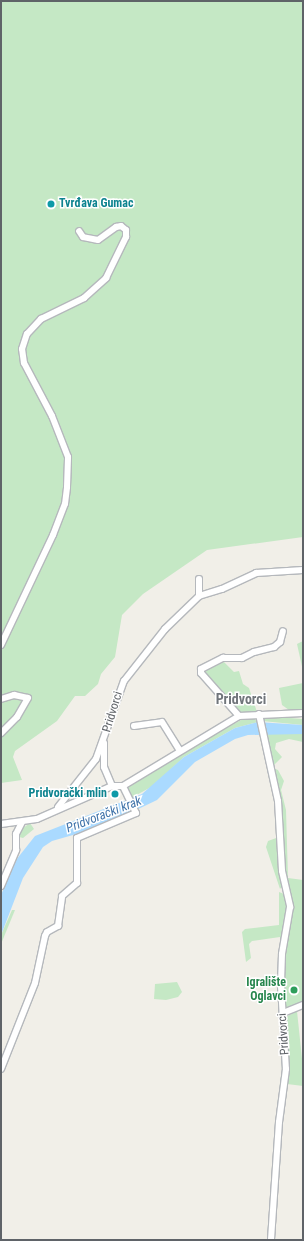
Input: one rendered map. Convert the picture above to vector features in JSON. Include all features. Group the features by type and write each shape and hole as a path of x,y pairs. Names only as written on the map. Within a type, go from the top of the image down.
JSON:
{"street":[{"path":"1,645 53,535 65,504 67,487 68,456 57,428 24,362 22,349 27,334 41,319 84,298 106,278 123,248 126,230 116,227 98,240 84,237 79,232"},
{"path":"199,579 199,596 239,582 256,573 303,570"},
{"name":"Pridvorci","path":"56,810 88,772 104,742 124,681 165,629 199,596"},
{"path":"239,716 201,672 201,669 223,658 242,658 274,647 280,642 283,631"},
{"path":"1,699 14,695 28,698 17,717 1,733"},
{"path":"1,1069 35,983 45,936 47,932 58,926 62,896 77,883 77,838 136,812 123,786 180,751 217,732 239,716 303,713"},
{"name":"Pridvorci","path":"259,714 278,802 282,871 290,907 282,954 282,1013 286,1069 279,1122 271,1240"},
{"name":"Pridvorci","path":"134,726 162,722 180,751"},
{"path":"104,742 104,767 112,786"},
{"name":"Pridvorci","path":"1,824 37,819 112,786 123,786"},
{"path":"1,886 16,850 16,834 22,822"},
{"path":"282,1013 303,1005"}],"green space":[{"path":"1,1 303,1 303,537 207,550 143,594 122,615 115,657 101,674 98,684 85,696 75,696 57,721 15,751 13,757 22,780 1,783"},
{"path":"303,641 303,671 297,644"},
{"path":"224,662 234,672 239,671 243,684 249,688 257,712 237,712 204,671"},
{"path":"303,683 303,710 289,710 282,705 279,688"},
{"path":"263,716 303,719 303,725 262,721"},
{"path":"252,717 258,722 235,728 184,757 153,786 131,798 127,787 129,781 243,719"},
{"path":"265,734 303,734 303,742 289,739 276,743 275,749 282,757 273,766"},
{"path":"273,768 278,770 284,781 281,790 286,810 288,878 303,880 303,1004 292,1008 284,1007 283,967 292,910 285,873 281,802"},
{"path":"30,823 34,829 23,838 19,837 19,831"},
{"path":"279,837 283,885 280,889 266,847 268,841"},
{"path":"279,892 284,894 288,902 285,932 280,943 280,937 252,941 249,944 251,958 246,962 242,932 245,929 279,925"},
{"path":"12,910 15,910 1,944 1,935"},
{"path":"177,982 182,992 178,997 166,1000 154,999 155,984"},
{"path":"297,1011 303,1068 303,1086 287,1084 284,1018"}],"water":[{"name":"Pridvorački krak","path":"258,722 303,725 303,734 248,735 235,739 195,762 157,800 130,813 80,833 52,841 43,847 23,878 1,935 1,895 16,860 35,836 142,794 184,757 235,728"}],"place":[{"name":"Tvrđava Gumac","path":"51,204"},
{"name":"Pridvorački mlin","path":"115,794"},
{"name":"Igralište Oglavci","path":"294,990"}],"district":[{"name":"Pridvorci","path":"241,699"}]}
